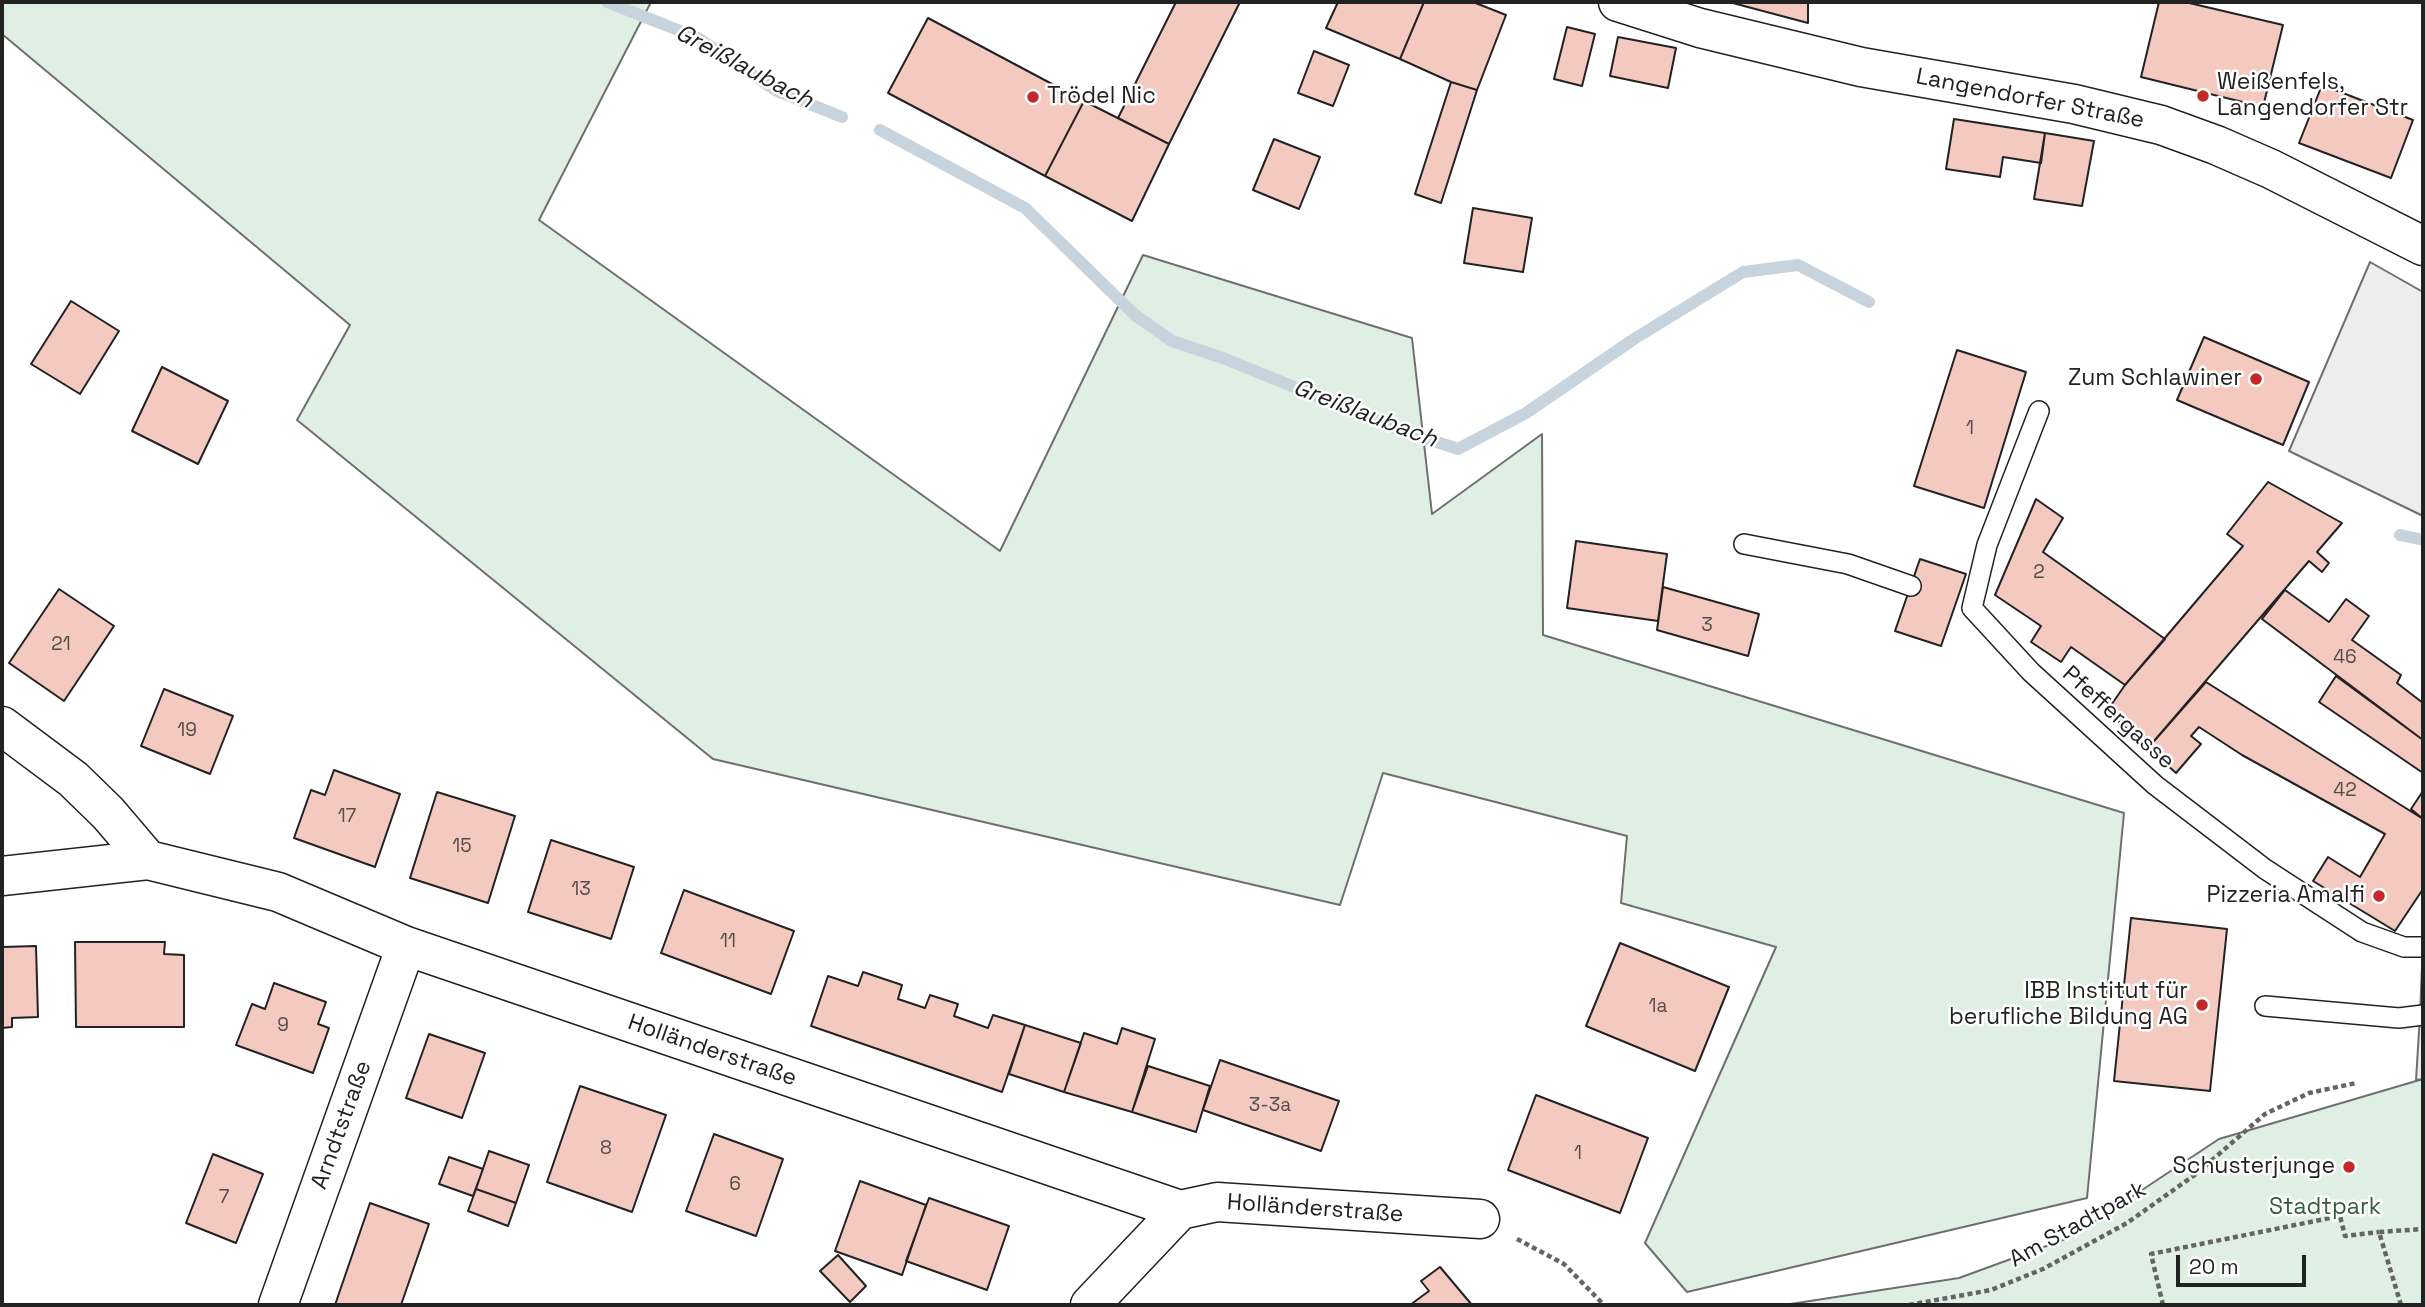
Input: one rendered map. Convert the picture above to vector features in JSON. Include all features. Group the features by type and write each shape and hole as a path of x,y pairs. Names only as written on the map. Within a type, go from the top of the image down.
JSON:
{"street":[{"name":"Langendorfer Straße","path":"1618,2 1700,28 1861,67 2085,106 2161,125 2216,145 2271,170 2423,246"},
{"path":"2,726 73,779 108,813 148,860"},
{"path":"2,876 148,860"},
{"name":"Holländerstraße","path":"148,860 278,892 406,946 1180,1210 1217,1202 1480,1219"},
{"name":"Arndtstraße","path":"278,1305 406,946"},
{"path":"1090,1305 1180,1210"}],"lane":[{"name":"Pfeffergasse","path":"2039,411 1964,605 2031,672 2155,785 2265,869 2362,932 2404,947 2423,947"},
{"path":"1744,544 1848,565 1911,586"},
{"path":"2265,1006 2399,1018 2423,1015"}],"path":[{"name":"Am Stadtpark","path":"1909,1305 1991,1290 2043,1269 2127,1223 2196,1174 2265,1114 2309,1093 2356,1083"},
{"path":"2163,1305 2151,1254 2340,1216 2345,1236 2423,1230"},
{"path":"1480,1219 1564,1264 1604,1305"},
{"path":"2379,1232 2401,1305"}],"green space":[{"path":"4,2 651,2 539,220 1000,551 1143,255 1412,338 1432,514 1542,434 1543,635 2124,813 2087,1198 1687,1292 1645,1243 1776,947 1621,903 1627,836 1383,773 1340,905 713,759 297,420 350,325 2,34"},
{"name":"Stadtpark","path":"2423,1079 2423,1305 1784,1305 1959,1278 2071,1237 2219,1139"}],"shaded area":[{"path":"2370,262 2423,292 2423,516 2289,451"},
{"path":"2422,966 2423,1079 2416,1080 2420,1015"}],"building":[{"path":"1176,2 1240,2 1169,144 1118,118"},
{"path":"1338,2 1424,2 1400,59 1326,28"},
{"path":"1424,2 1473,2 1506,15 1477,90 1451,82 1400,59"},
{"path":"1729,2 1808,2 1808,23"},
{"path":"2159,2 2185,2 2283,25 2263,107 2141,77"},
{"path":"928,18 1084,101 1045,176 888,93"},
{"path":"1567,27 1595,34 1582,86 1554,79"},
{"path":"1618,37 1676,48 1668,88 1610,76"},
{"path":"1314,51 1349,65 1333,106 1298,93"},
{"path":"1451,82 1477,90 1441,203 1415,194"},
{"path":"2322,85 2413,120 2391,178 2299,143"},
{"path":"1084,101 1169,144 1132,221 1045,176"},
{"path":"1954,119 2045,133 2041,163 2003,157 2000,177 1946,169"},
{"path":"2045,133 2094,141 2082,206 2034,199"},
{"path":"1274,139 1320,157 1299,209 1253,190"},
{"path":"1473,208 1532,218 1523,272 1464,263"},
{"path":"71,301 119,331 80,394 31,364"},
{"path":"2204,337 2309,382 2283,445 2177,400"},
{"path":"1957,350 2026,372 1984,508 1914,486"},
{"path":"162,367 228,401 198,464 132,431"},
{"path":"2268,482 2342,523 2317,552 2329,563 2322,572 2309,561 2148,748 2107,711 2125,685 2243,546 2227,534"},
{"path":"2036,499 2063,518 2043,552 2165,639 2125,685 2071,647 2061,662 2031,642 2041,626 1995,595"},
{"path":"1576,541 1667,554 1658,621 1567,608"},
{"path":"1920,559 1966,574 1941,646 1895,631"},
{"path":"1663,587 1759,614 1748,656 1657,630"},
{"path":"59,589 114,626 64,701 9,663"},
{"path":"2285,590 2329,622 2346,599 2369,616 2352,640 2401,675 2397,683 2423,703 2423,740 2262,619"},
{"path":"2336,676 2423,740 2423,773 2319,702"},
{"path":"2206,682 2423,819 2423,889 2395,931 2313,881 2328,857 2360,877 2385,834 2242,755 2199,727 2191,736 2201,744 2176,773 2148,748"},
{"path":"164,689 233,716 210,774 141,746"},
{"path":"334,770 400,794 375,867 294,838 311,790 325,795"},
{"path":"2423,791 2423,819 2411,809"},
{"path":"437,792 515,816 488,903 410,878"},
{"path":"551,840 634,867 611,939 528,912"},
{"path":"684,890 794,931 771,994 661,953"},
{"path":"2131,918 2227,929 2210,1091 2114,1081"},
{"path":"75,942 165,942 164,954 184,955 184,1027 76,1027"},
{"path":"1620,943 1729,987 1695,1071 1586,1026"},
{"path":"36,946 38,1017 12,1018 12,1027 2,1028 2,947"},
{"path":"863,972 902,985 898,999 925,1008 930,995 958,1004 954,1016 988,1028 993,1015 1025,1025 1002,1092 811,1026 828,976 858,986"},
{"path":"274,983 326,1002 318,1024 329,1028 313,1073 236,1045 252,1004 265,1009"},
{"path":"1025,1025 1081,1043 1064,1092 1009,1074"},
{"path":"1122,1028 1155,1039 1132,1112 1064,1092 1084,1033 1117,1044"},
{"path":"429,1034 485,1053 462,1118 406,1098"},
{"path":"1220,1060 1339,1101 1321,1151 1203,1110"},
{"path":"1148,1066 1210,1086 1196,1132 1132,1112"},
{"path":"580,1086 666,1115 632,1212 547,1182"},
{"path":"1536,1095 1648,1138 1620,1213 1508,1170"},
{"path":"714,1134 783,1159 756,1236 686,1211"},
{"path":"489,1151 529,1165 516,1203 476,1189"},
{"path":"213,1154 263,1174 236,1243 186,1223"},
{"path":"449,1157 483,1169 473,1196 439,1184"},
{"path":"860,1181 926,1205 902,1275 835,1251"},
{"path":"476,1189 516,1203 508,1226 468,1211"},
{"path":"929,1198 1009,1226 987,1290 906,1261"},
{"path":"370,1203 429,1224 401,1305 335,1305"},
{"path":"838,1255 866,1286 850,1302 820,1271"},
{"path":"1440,1267 1472,1305 1410,1305 1429,1291 1421,1281"}],"waterway":[{"name":"Greißlaubach","path":"607,2 698,38 777,91 842,117"},
{"name":"Greißlaubach","path":"880,130 1025,208 1135,315 1172,341 1223,358 1395,428 1458,449 1526,413 1634,339 1743,272 1798,265 1869,302"},
{"name":"Greißlaubach","path":"2400,535 2423,540"}],"place":[{"name":"Weißenfels, Langendorfer Str","path":"2203,96"},
{"name":"Trödel Nic","path":"1033,97"},
{"name":"Zum Schlawiner","path":"2256,379"},
{"name":"Pizzeria Amalfi","path":"2379,896"},
{"name":"IBB Institut für berufliche Bildung AG","path":"2202,1005"},
{"name":"Schusterjunge","path":"2349,1167"}]}
